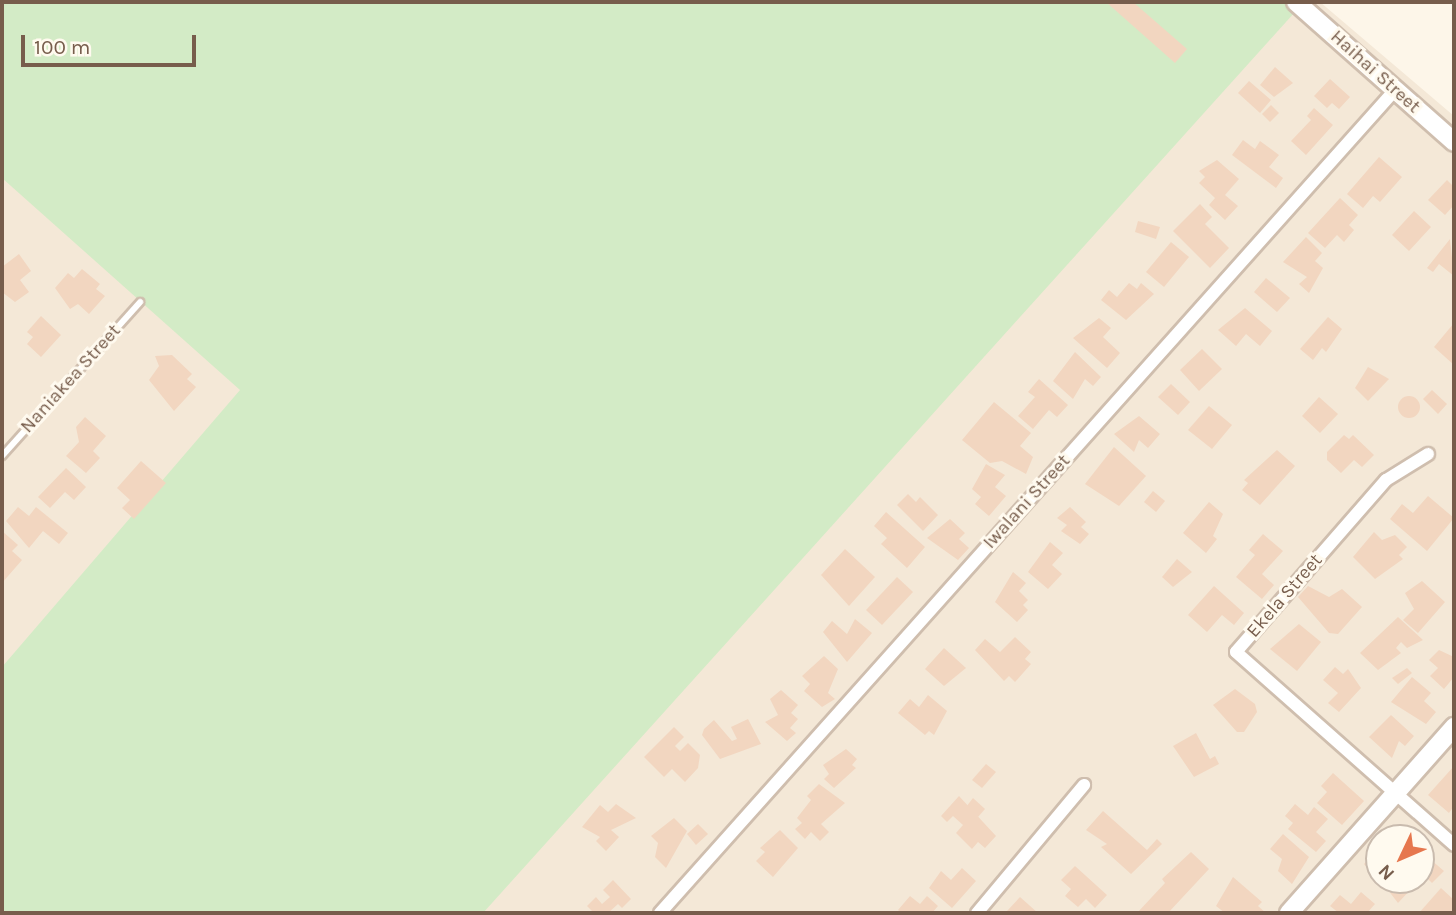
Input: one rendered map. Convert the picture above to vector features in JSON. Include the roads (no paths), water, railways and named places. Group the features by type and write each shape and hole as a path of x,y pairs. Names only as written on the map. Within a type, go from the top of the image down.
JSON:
{"street":[{"name":"Haihai Street","path":"1296,2 1454,142"},
{"name":"Iwalani Street","path":"660,913 1395,90"},
{"name":"Ekela Street","path":"1396,793 1236,652 1386,480 1429,454"},
{"path":"1289,913 1454,727"},
{"path":"977,913 1084,785"},
{"path":"1396,793 1454,845"}],"lane":[{"name":"Naniakea Street","path":"2,456 140,302"}]}
